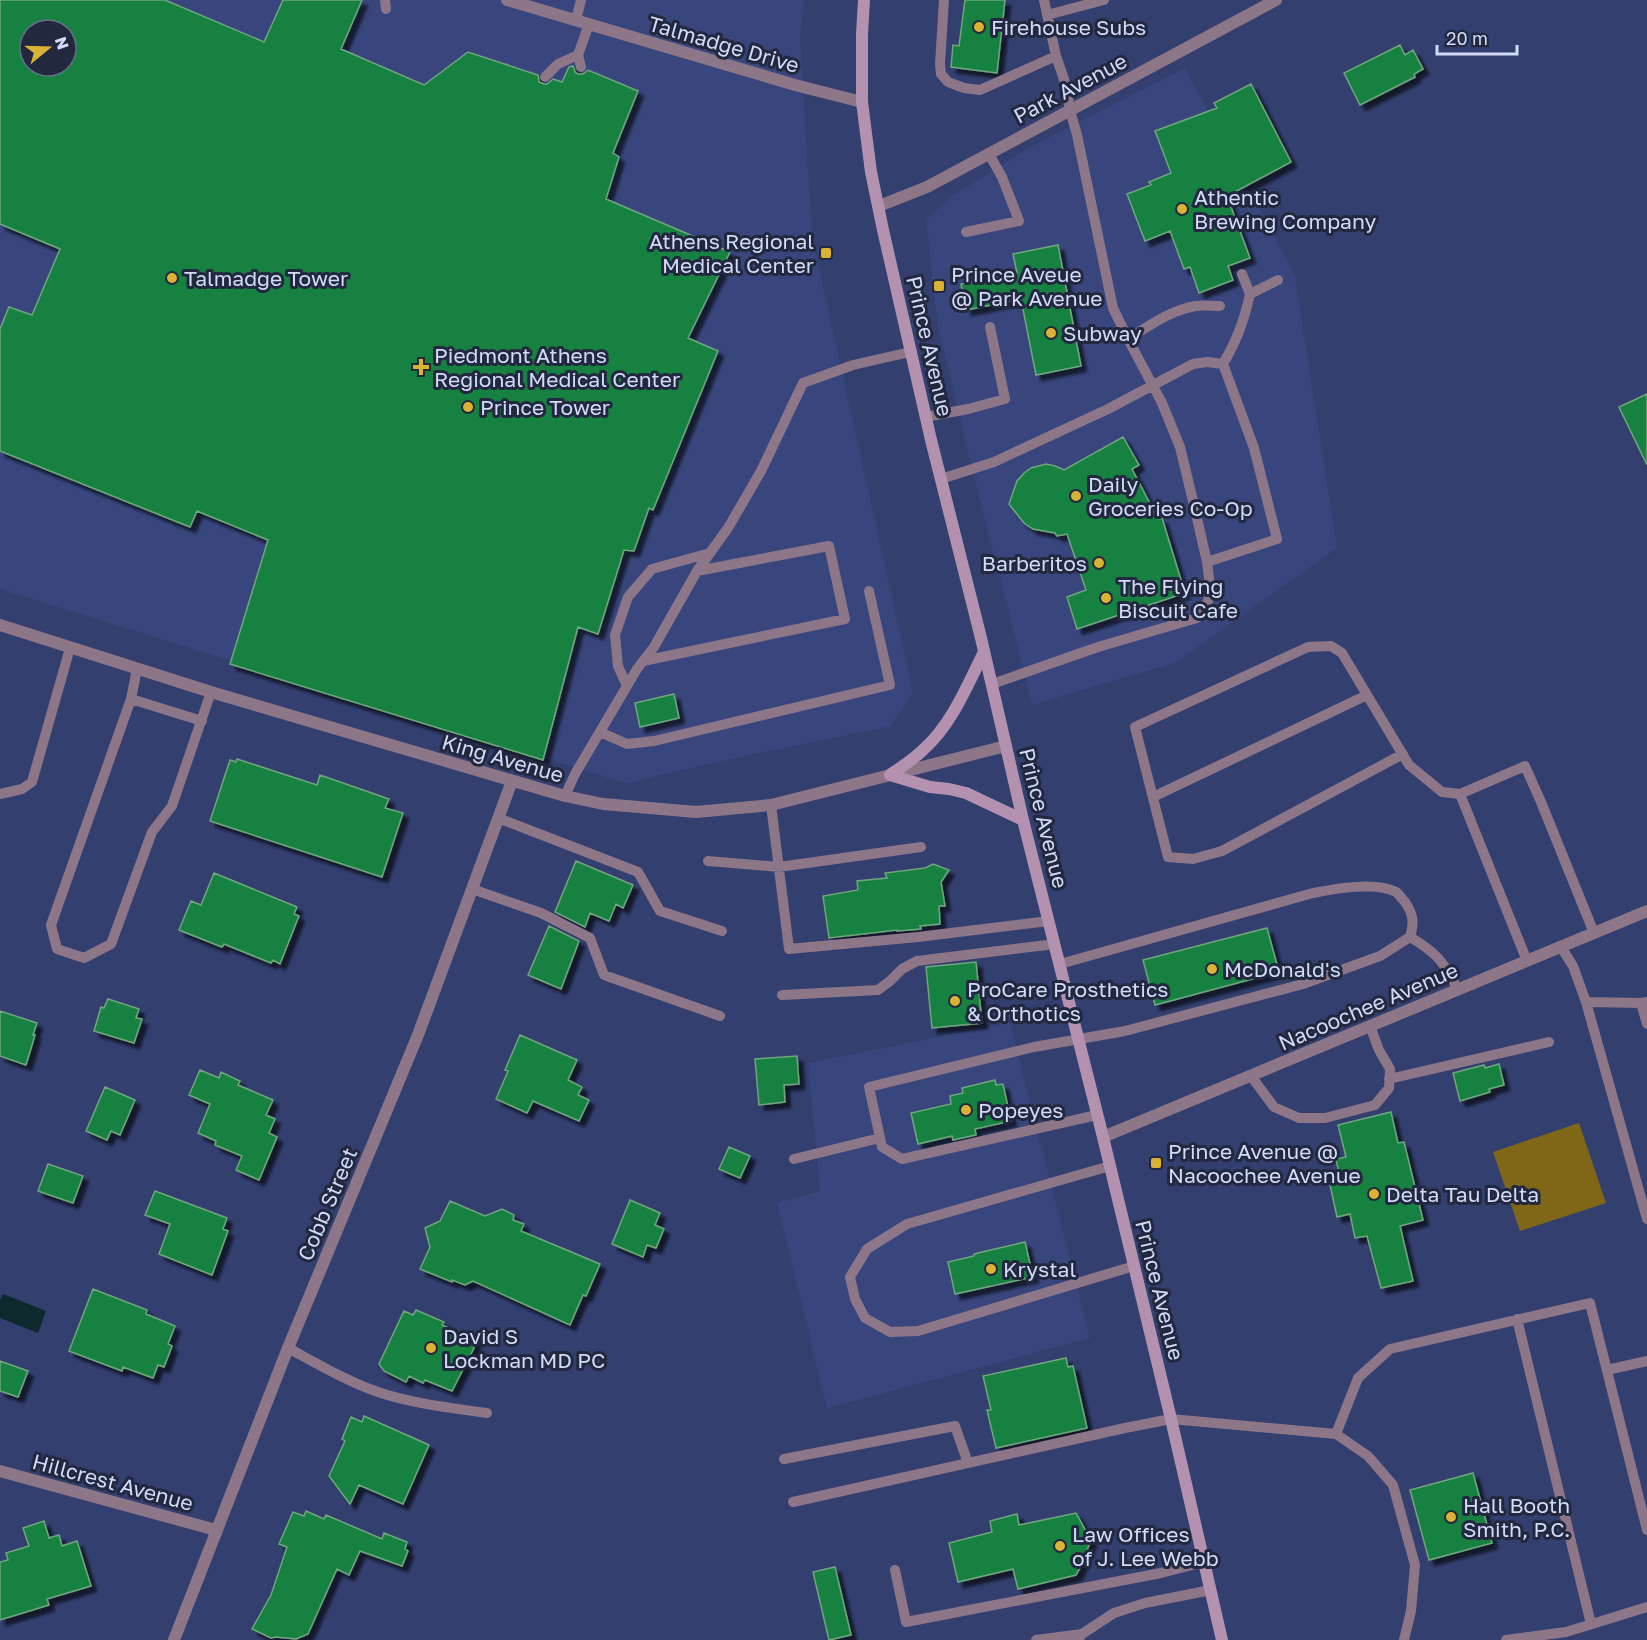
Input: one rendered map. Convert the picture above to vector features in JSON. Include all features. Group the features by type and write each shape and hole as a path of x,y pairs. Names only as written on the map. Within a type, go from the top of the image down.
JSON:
{"main road":[{"name":"Prince Avenue","path":"864,0 862,102 871,172 910,352 1023,820 1103,1137 1222,1640"},
{"path":"890,775 923,751 940,732 984,652"},
{"path":"890,775 930,787 966,792 1023,820"}],"street":[{"name":"Talmadge Drive","path":"507,0 795,85 862,102"},
{"name":"Park Avenue","path":"879,206 927,187 1276,0"},
{"name":"King Avenue","path":"0,625 212,692 512,781 603,804 696,812 771,805 1006,746"},
{"name":"Cobb Street","path":"174,1640 288,1348 418,1035 512,781"},
{"name":"Nacoochee Avenue","path":"1103,1137 1647,910"},
{"name":"Hillcrest Avenue","path":"0,1472 216,1530"}],"lane":[{"path":"576,20 581,0"},
{"path":"944,0 940,64 941,74 948,82 964,88 980,90 1056,56"},
{"path":"992,684 1098,647 1197,618 1204,610 1210,596 1207,562 1180,447 1162,403 1113,308 1066,85 1056,56 1044,0"},
{"path":"1047,15 1104,0"},
{"path":"581,67 578,55 589,24"},
{"path":"545,77 558,64 578,55"},
{"path":"966,232 1019,221 1002,177 988,154"},
{"path":"1223,364 1235,344 1244,321 1250,294 1242,274"},
{"path":"1250,294 1278,280"},
{"path":"1128,339 1157,320 1177,312 1196,306 1220,306"},
{"path":"926,417 1005,399 990,327"},
{"path":"565,796 575,774 627,686 654,646 697,571 728,528 761,471 803,383 853,365 910,352"},
{"path":"941,479 994,462 1108,409 1193,364 1207,362 1223,364"},
{"path":"1207,562 1277,539 1254,448 1223,364"},
{"path":"643,661 845,619 829,546 697,571"},
{"path":"627,686 618,666 615,635 628,597 652,568 710,553"},
{"path":"600,732 627,744 654,741 890,685 870,591"},
{"path":"1403,754 1221,851 1193,859 1168,857 1135,727 1308,647 1331,646 1342,653 1403,754 1409,765 1442,792 1460,794 1525,766 1594,933"},
{"path":"0,794 22,789 32,782 70,648"},
{"path":"137,669 131,699 51,925 57,949 84,958 111,944 152,832 172,806 212,692"},
{"path":"1153,797 1367,695"},
{"path":"131,699 202,722"},
{"path":"1460,794 1527,961"},
{"path":"771,805 789,950 1049,921"},
{"path":"498,818 638,872 660,910 722,931"},
{"path":"708,861 779,867 921,847"},
{"path":"1060,964 1313,893 1346,887 1382,887 1397,892 1410,910 1414,921 1410,937 1380,956 1303,984 1125,1031 1034,1047 869,1087 882,1147 902,1159 1097,1115"},
{"path":"472,889 541,914 590,938 604,975 720,1016"},
{"path":"1410,937 1428,947 1446,966 1458,990"},
{"path":"782,995 878,990 902,969 917,961 1055,944"},
{"path":"1561,947 1573,966 1586,1002 1647,1219"},
{"path":"1586,1002 1644,1003 1647,1024"},
{"path":"1251,1076 1274,1107 1299,1118 1325,1118 1375,1105 1389,1088 1390,1069 1379,1050 1370,1026"},
{"path":"1389,1079 1549,1042"},
{"path":"794,1159 880,1138"},
{"path":"1110,1166 907,1224 867,1249 850,1277 855,1299 865,1318 890,1332 918,1331 1134,1266"},
{"path":"1336,1434 1358,1378 1390,1349 1590,1303 1647,1530"},
{"path":"1517,1319 1591,1624"},
{"path":"288,1348 332,1372 380,1393 487,1413"},
{"path":"1607,1370 1647,1361"},
{"path":"793,1502 1171,1419 1336,1434 1368,1455 1393,1485 1415,1564 1411,1611 1404,1640"},
{"path":"784,1459 955,1426 968,1463"},
{"path":"895,1569 906,1622 1150,1575 1204,1562"},
{"path":"1035,1640 1080,1637 1114,1613 1145,1603 1211,1590"},
{"path":"1506,1640 1566,1632 1647,1607"}],"shaded area":[{"name":"Piedmont Athens Regional Medical Center","path":"0,0 804,0 800,37 812,236 913,692 891,726 740,757 628,784 0,589"},
{"path":"1185,68 1295,276 1337,548 1177,662 1032,705 937,322 926,219 954,195 1030,147"},
{"path":"1010,1023 1090,1338 827,1408 777,1203 820,1191 808,1063"},
{"path":"1579,1123 1606,1203 1520,1231 1493,1152"},
{"path":"3,1294 46,1311 38,1333 0,1318 0,1300"}],"building":[{"name":"Piedmont Athens Regional Medical Center","path":"0,0 165,0 264,42 283,0 362,0 341,49 424,85 468,52 538,75 539,82 544,84 553,79 562,82 569,67 573,66 578,74 583,74 588,70 638,91 613,153 619,157 606,199 730,252 688,338 718,351 653,510 649,508 634,551 624,550 598,634 578,627 543,760 230,664 268,540 197,511 190,527 0,451 0,329 9,307 32,315 60,249 0,224"},
{"name":"Firehouse Subs","path":"965,0 1005,0 997,73 951,67 953,45 959,46"},
{"path":"1400,45 1405,55 1413,50 1423,69 1414,74 1415,77 1360,105 1344,73"},
{"name":"Athentic Brewing Company","path":"1251,84 1291,162 1227,196 1250,258 1228,266 1233,280 1199,293 1190,267 1184,269 1170,231 1145,241 1127,194 1151,185 1149,182 1171,173 1155,131 1217,108 1214,103"},
{"name":"Subway","path":"1058,245 1081,366 1036,375 1021,299 966,310 961,284 1017,273 1013,254"},
{"path":"1647,394 1647,465 1619,407"},
{"path":"1123,437 1139,465 1132,469 1158,519 1162,518 1185,593 1077,629 1067,597 1086,590 1067,534 1057,536 1055,533 1033,529 1024,523 1009,504 1017,481 1031,468 1046,464 1064,470"},
{"path":"674,694 679,718 640,727 635,703"},
{"path":"237,759 317,785 320,775 389,799 385,808 403,813 382,877 210,821 230,760 236,762"},
{"path":"576,861 633,885 623,908 616,904 609,921 590,913 585,927 555,912"},
{"path":"933,864 949,870 941,882 945,906 939,906 940,924 920,926 921,929 829,938 823,896 858,890 857,881 887,878 885,873 925,868"},
{"path":"214,873 297,907 294,914 299,916 280,964 273,960 271,963 224,944 222,947 179,930 191,901 201,905"},
{"path":"549,926 579,941 561,989 528,975"},
{"name":"McDonald's","path":"1267,928 1279,972 1155,1005 1143,960"},
{"name":"ProCare Prosthetics & Orthotics","path":"976,962 982,1023 932,1028 926,967"},
{"path":"108,999 139,1009 136,1018 142,1019 134,1043 94,1031 101,1007 104,1008"},
{"path":"0,1011 37,1023 26,1065 0,1056"},
{"path":"520,1035 577,1060 568,1080 582,1087 578,1095 589,1100 579,1121 533,1101 527,1113 496,1099"},
{"path":"797,1056 799,1084 784,1085 785,1102 759,1105 755,1059"},
{"path":"1499,1064 1504,1085 1460,1101 1453,1073 1484,1065 1485,1068"},
{"path":"200,1070 219,1078 221,1072 240,1081 238,1085 273,1100 266,1115 275,1119 269,1133 277,1137 259,1180 236,1170 242,1156 215,1145 216,1141 198,1133 210,1104 189,1095"},
{"name":"Popeyes","path":"995,1080 996,1085 1003,1084 1011,1121 975,1129 976,1135 953,1140 952,1136 918,1144 911,1113 951,1104 950,1096 963,1093 962,1088"},
{"path":"105,1087 135,1100 120,1135 111,1131 107,1140 86,1131"},
{"name":"Delta Tau Delta","path":"1391,1112 1398,1143 1404,1142 1423,1220 1400,1226 1413,1281 1381,1288 1367,1236 1355,1238 1350,1214 1337,1217 1330,1185 1341,1183 1336,1159 1346,1157 1338,1125"},
{"path":"729,1147 750,1156 740,1178 719,1169"},
{"path":"48,1164 83,1176 73,1203 38,1191"},
{"path":"155,1191 227,1218 223,1229 228,1231 212,1275 159,1254 170,1224 145,1215"},
{"path":"630,1200 660,1213 655,1225 664,1229 656,1248 647,1245 643,1257 612,1244"},
{"path":"450,1201 485,1216 502,1209 514,1215 513,1220 524,1224 521,1231 600,1264 570,1325 473,1281 465,1285 420,1269 430,1247 425,1228 440,1221"},
{"name":"Krystal","path":"1025,1242 1033,1277 955,1294 948,1262"},
{"path":"93,1289 147,1310 146,1314 175,1326 168,1344 172,1346 164,1367 158,1365 153,1378 123,1367 122,1371 69,1351"},
{"name":"David S Lockman MD PC","path":"416,1310 444,1322 442,1325 476,1341 452,1391 425,1380 423,1383 409,1376 406,1382 384,1371 379,1364 404,1311 413,1315"},
{"path":"1066,1358 1068,1367 1073,1366 1087,1428 996,1448 987,1410 991,1410 983,1376"},
{"path":"0,1361 28,1371 18,1397 0,1391"},
{"path":"364,1416 429,1445 403,1504 359,1485 350,1504 329,1476 345,1441 342,1439 351,1417 362,1422"},
{"name":"Hall Booth Smith, P.C.","path":"1473,1473 1492,1543 1429,1560 1410,1490"},
{"path":"306,1511 324,1519 326,1515 382,1539 384,1533 407,1542 405,1549 408,1551 402,1566 360,1551 349,1575 337,1569 308,1634 296,1639 271,1638 252,1629 271,1595 287,1547 279,1544 293,1512 304,1516"},
{"path":"1076,1513 1091,1540 1076,1575 1018,1589 1013,1569 958,1582 949,1543 992,1532 990,1521 1017,1514 1019,1525"},
{"path":"44,1521 49,1538 59,1535 62,1546 77,1541 91,1586 47,1599 49,1605 0,1620 0,1562 8,1560 6,1553 29,1546 23,1528"},
{"path":"835,1567 851,1635 829,1640 813,1572"}],"place":[{"name":"Firehouse Subs","path":"979,27"},
{"name":"Athentic Brewing Company","path":"1182,209"},
{"name":"Athens Regional Medical Center","path":"826,253"},
{"name":"Talmadge Tower","path":"172,278"},
{"name":"Prince Aveue @ Park Avenue","path":"939,286"},
{"name":"Subway","path":"1051,333"},
{"name":"Piedmont Athens Regional Medical Center","path":"421,367"},
{"name":"Prince Tower","path":"468,407"},
{"name":"Daily Groceries Co-Op","path":"1076,496"},
{"name":"Barberitos","path":"1099,563"},
{"name":"The Flying Biscuit Cafe","path":"1106,598"},
{"name":"McDonald's","path":"1212,969"},
{"name":"ProCare Prosthetics & Orthotics","path":"955,1001"},
{"name":"Popeyes","path":"966,1110"},
{"name":"Prince Avenue @ Nacoochee Avenue","path":"1156,1163"},
{"name":"Delta Tau Delta","path":"1374,1194"},
{"name":"Krystal","path":"991,1269"},
{"name":"David S Lockman MD PC","path":"431,1348"},
{"name":"Hall Booth Smith, P.C.","path":"1451,1517"},
{"name":"Law Offices of J. Lee Webb","path":"1060,1546"}]}
